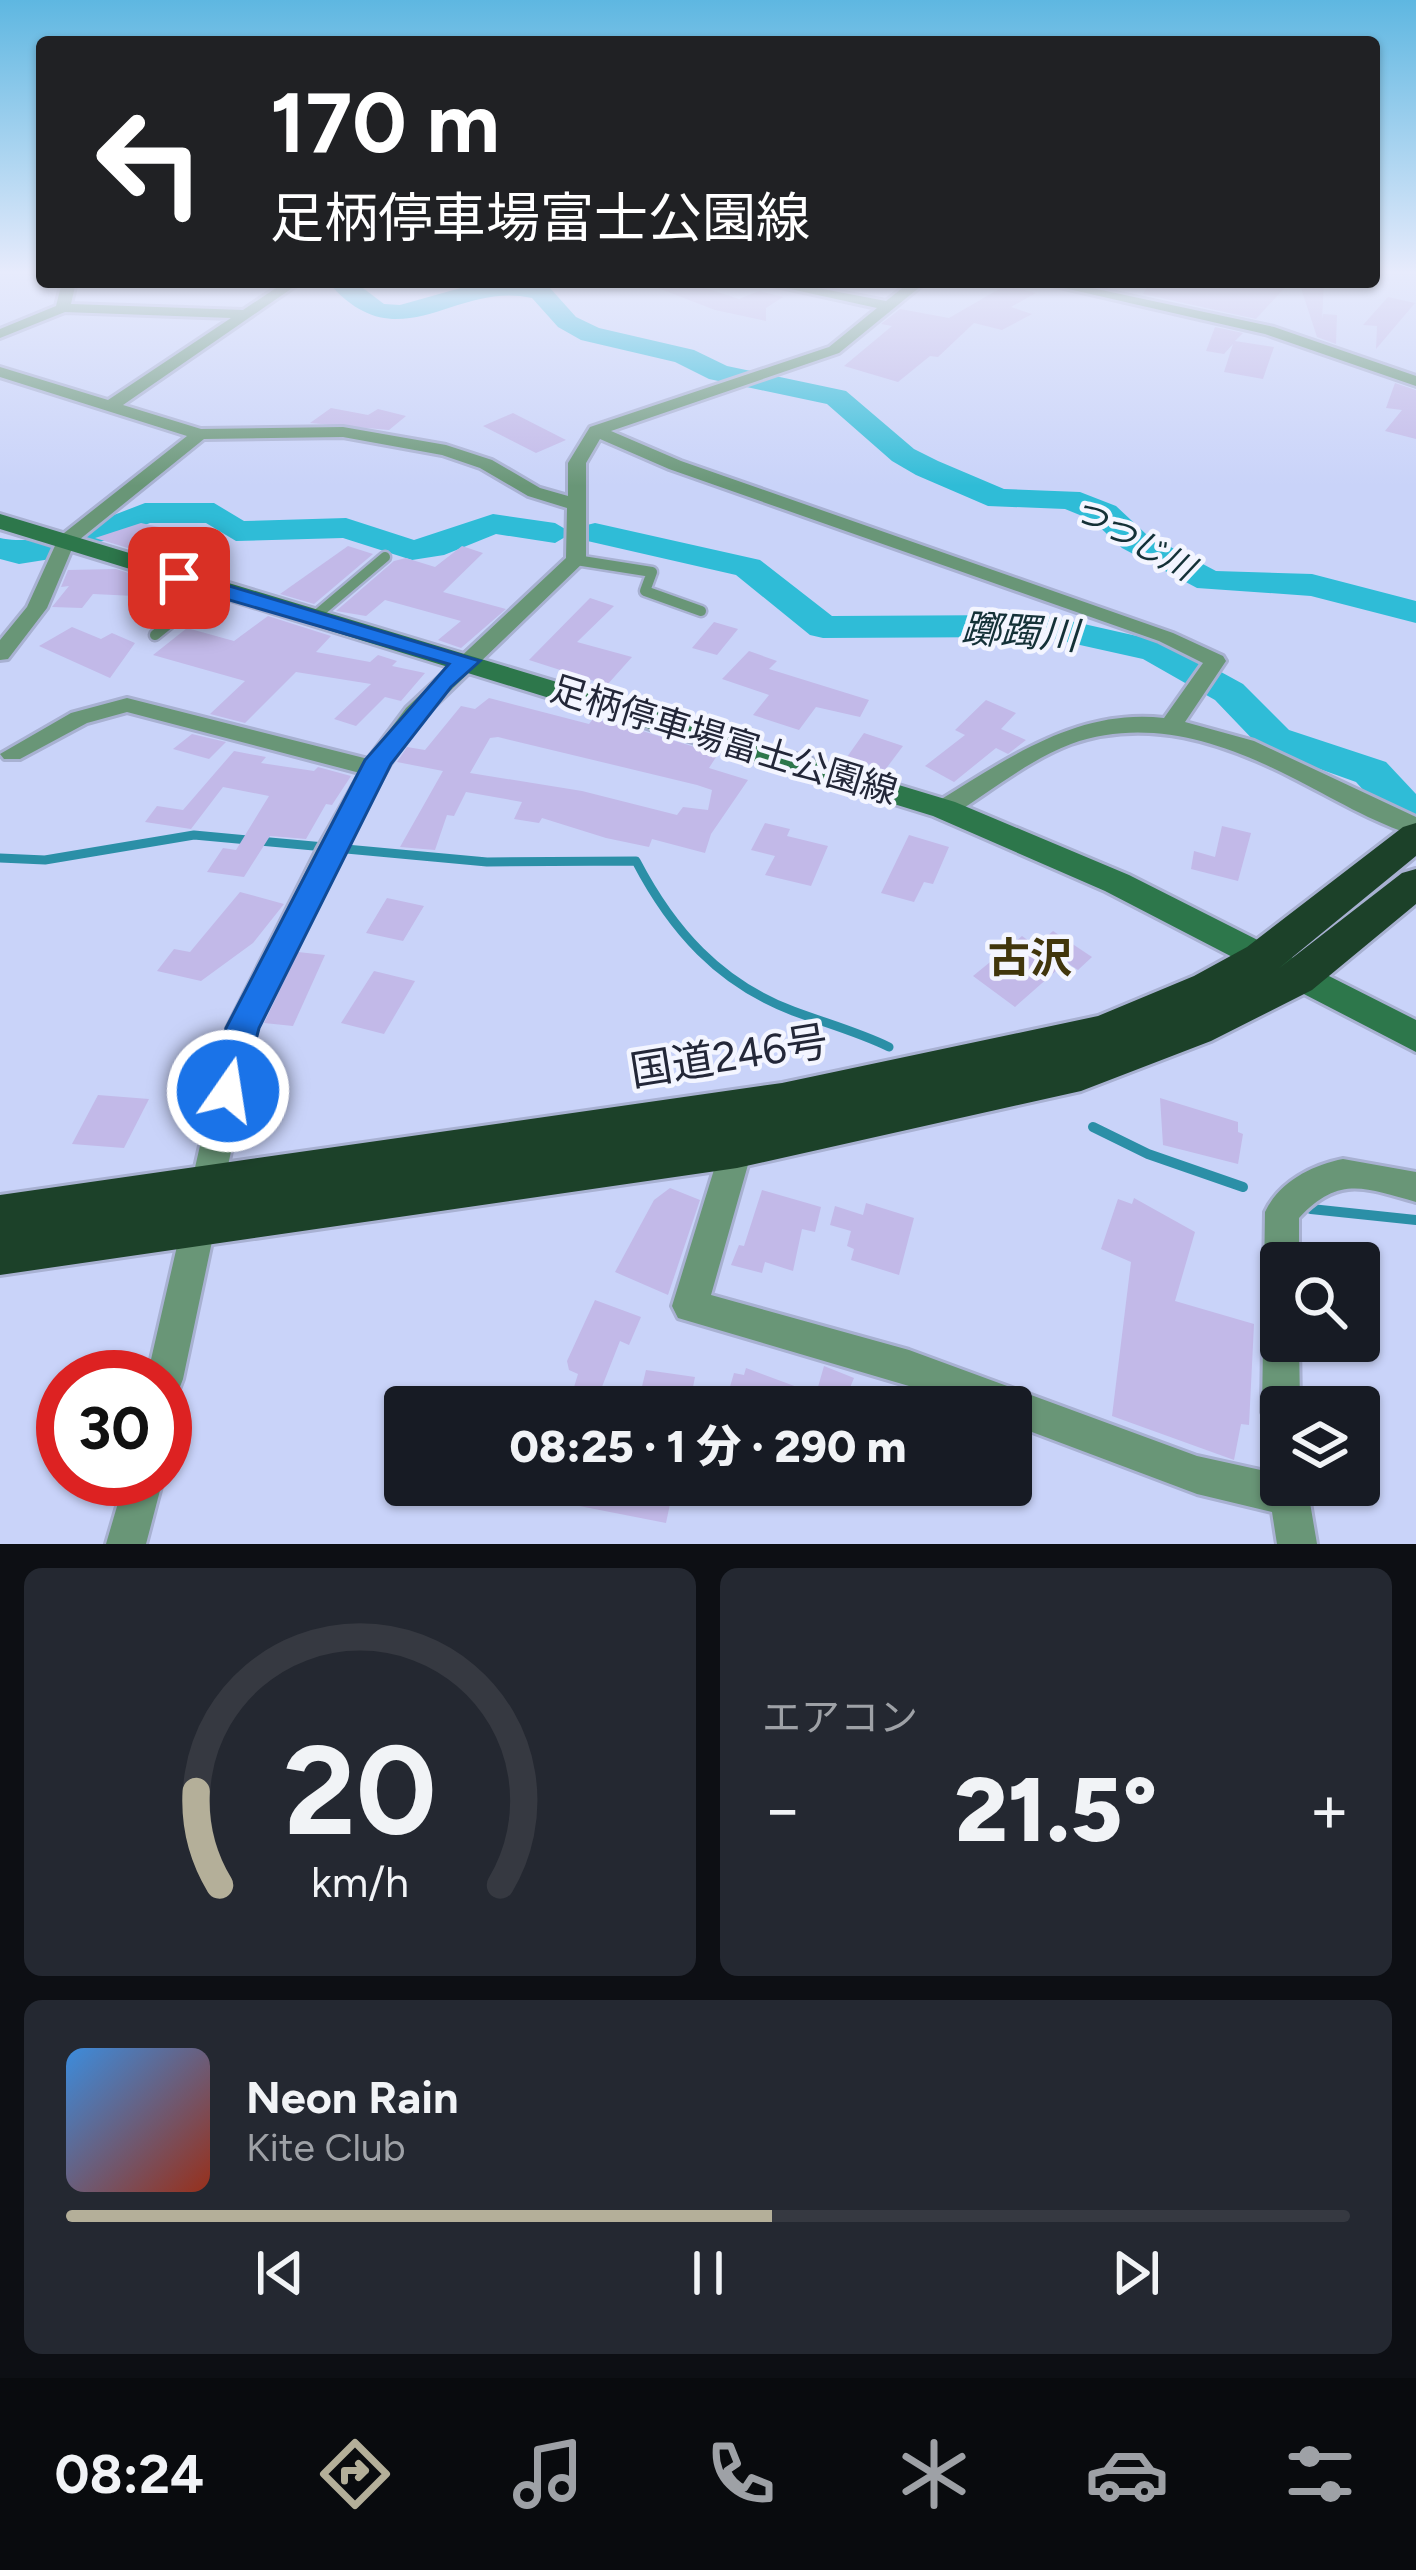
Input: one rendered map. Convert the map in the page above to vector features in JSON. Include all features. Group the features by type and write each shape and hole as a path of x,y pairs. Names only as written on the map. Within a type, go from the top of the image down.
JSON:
{"highway":[{"name":"国道246号","path":"0,1251 201,1206 371,1160 782,1103 1104,1032 1209,988 1279,968 1416,836"},
{"name":"国道246号","path":"0,1217 201,1206 737,1147 1081,1072 1195,1029 1279,968 1416,883"}],"main road":[{"name":"足柄停車場富士公園線","path":"0,521 944,809 1117,883 1416,1037"}],"street":[{"path":"113,404 204,342"},
{"path":"171,1350 242,1028 330,850 375,769 414,713 575,556 578,463 596,431 757,379 844,342"},
{"path":"1304,342 1416,381"},
{"path":"0,372 200,434 343,432 395,440 466,457 534,492 574,504"},
{"path":"596,431 675,465 1062,605 1166,637 1215,661 1171,725"},
{"path":"0,654 8,634 37,608 67,541 200,434"},
{"path":"12,754 80,718 127,705 375,769"},
{"path":"944,809 1059,741 1137,723 1171,725 1264,749 1416,826"},
{"path":"737,1147 690,1306 909,1368 1197,1475 1260,1485"},
{"path":"1281,1386 1282,1212 1310,1180 1328,1175 1359,1173 1416,1187"},
{"path":"126,1544 137,1506"},
{"path":"1291,1506 1297,1544"}],"lane":[{"path":"575,556 652,572 645,591 701,611"},
{"path":"314,617 385,557"},
{"path":"154,634 213,588"}],"building":[{"path":"873,342 954,342 898,382 844,366"},
{"path":"1209,342 1274,347 1263,379 1224,372 1233,344 1224,354 1206,351"},
{"path":"1395,383 1416,390 1416,439 1385,431 1402,410 1386,408"},
{"path":"331,408 368,415 378,409 406,416 389,430 310,423"},
{"path":"513,413 566,440 536,453 483,426"},
{"path":"141,523 208,538 177,563 95,538"},
{"path":"348,546 373,554 314,604 280,594"},
{"path":"462,546 483,553 443,592 506,609 461,648 438,640 461,621 385,600 366,616 336,611 394,561 406,558 435,567"},
{"path":"116,569 154,581 135,596 93,594 82,608 52,607 69,586 61,587 68,570"},
{"path":"590,598 614,606 577,642 632,657 607,685 529,660"},
{"path":"268,616 331,636 316,652 370,662 378,655 397,661 392,666 425,673 401,701 385,697 356,726 334,719 371,684 296,672 245,723 210,714 245,681 153,655 187,628 234,641"},
{"path":"714,622 738,629 717,655 692,648"},
{"path":"72,627 101,639 112,633 135,643 110,678 39,646"},
{"path":"749,651 777,661 769,669 869,700 860,717 816,707 799,730 753,715 769,695 722,679"},
{"path":"489,698 589,724 593,719 629,727 718,754 709,768 748,780 711,834 705,853 652,839 649,847 606,838 542,818 539,823 514,819 522,802 466,792 454,816 447,815 435,850 400,847 443,771 397,762 407,747 425,750 461,706 475,709","holes":["498,737 712,790 708,810 683,807 677,815 582,791 470,773 490,738"]},
{"path":"986,700 1016,713 1001,729 1026,740 1008,754 996,748 954,782 925,766 965,735 955,730"},
{"path":"864,733 903,746 885,770 847,757"},
{"path":"192,734 226,742 209,759 173,749"},
{"path":"234,751 266,757 261,763 314,771 318,767 351,776 332,805 326,804 306,839 270,836 244,877 207,872 223,848 236,850 269,796 223,787 191,829 145,822 157,806 183,810"},
{"path":"765,823 790,829 787,836 828,846 811,886 765,875 775,856 751,850"},
{"path":"1222,826 1251,833 1238,881 1191,869 1194,851 1215,857"},
{"path":"909,835 949,847 933,884 924,882 914,902 881,893"},
{"path":"240,892 284,904 253,943 201,981 157,971 174,949 190,952"},
{"path":"387,898 424,906 403,941 366,933"},
{"path":"1053,931 1092,957 1078,970 1066,962 1015,1007 973,976 1022,936 1036,946"},
{"path":"298,952 325,955 293,1026 264,1023"},
{"path":"374,971 415,981 384,1034 341,1023"},
{"path":"98,1095 149,1099 124,1148 72,1144"},
{"path":"1160,1098 1238,1122 1238,1132 1243,1134 1238,1164 1163,1145"},
{"path":"670,1188 700,1200 668,1295 615,1272 654,1200"},
{"path":"762,1190 821,1207 815,1232 802,1229 793,1271 765,1262 762,1273 731,1265 739,1245 744,1246"},
{"path":"1134,1198 1195,1232 1175,1301 1254,1324 1249,1425 1241,1424 1234,1460 1112,1416 1131,1262 1101,1249 1118,1199 1132,1204"},
{"path":"866,1203 914,1218 899,1275 851,1260 854,1249 847,1246 851,1231 830,1225 835,1206 863,1215"},
{"path":"595,1300 641,1317 629,1345 620,1341 602,1386 574,1386 578,1374 569,1370 567,1361"},
{"path":"824,1366 854,1378 851,1386 818,1386"},
{"path":"746,1368 794,1386 730,1386 734,1373 744,1375"},
{"path":"646,1370 695,1377 693,1386 642,1386"},
{"path":"579,1506 670,1506 666,1523"}],"waterway":[{"name":"つつじ川","path":"624,342 684,356 719,373 836,397 903,455 927,468 999,499 1069,499 1104,513 1134,541 1209,581 1312,585 1416,612"},
{"name":"躑躅川","path":"87,537 145,513 214,513 236,531 346,528 412,550 432,548 493,524 555,533"},
{"name":"躑躅川","path":"595,533 748,567 823,627 1044,626 1155,651 1229,692 1275,739 1371,772 1402,806 1416,812"},
{"name":"躑躅川","path":"0,548 19,554 45,551"},
{"path":"0,858 45,860 194,835 487,862 636,861 665,910 720,969 766,999 889,1047"},
{"path":"1093,1127 1148,1154 1243,1187"},
{"path":"1311,1209 1416,1220"}],"district":[{"name":"古沢","path":"1030,958"}],"route":[{"path":"179,578 467,661 442,681 379,760 242,1028 228,1091"}]}
